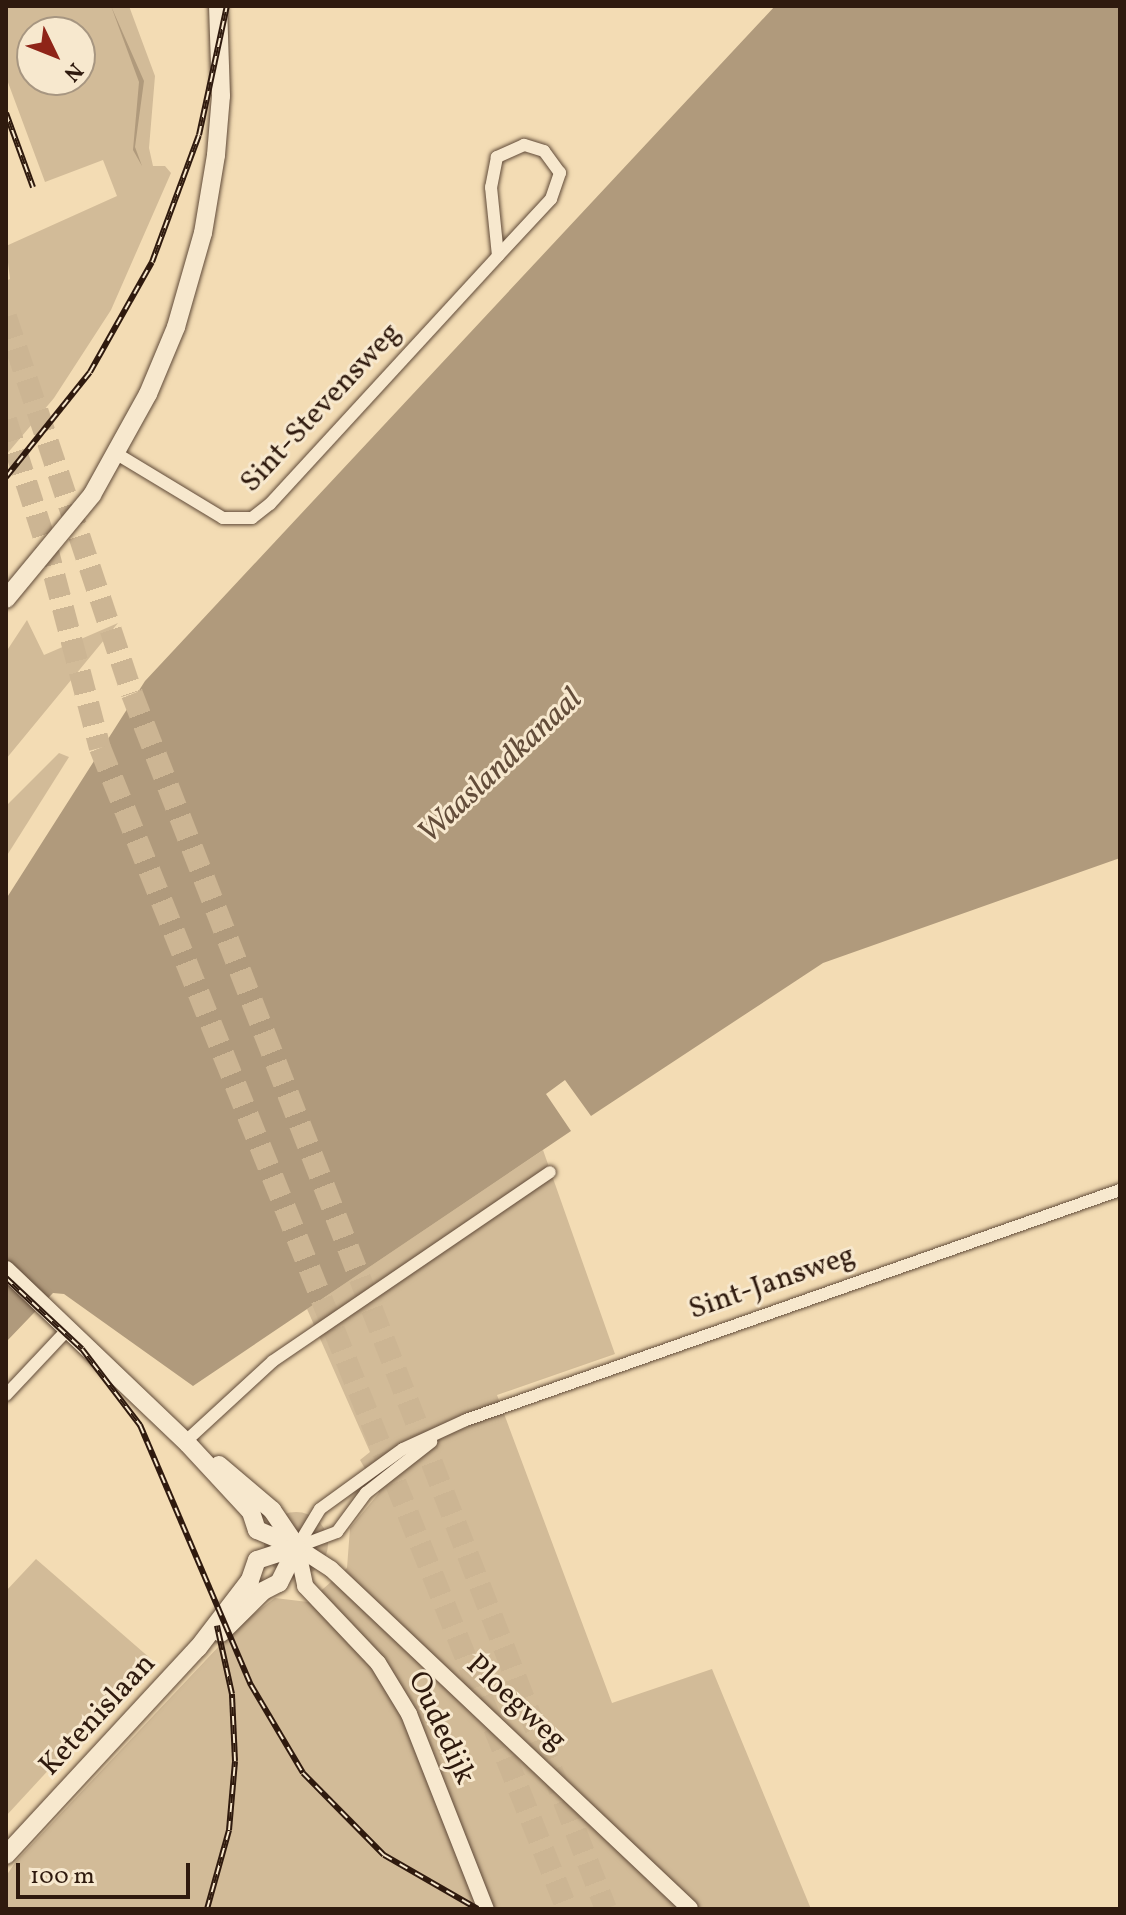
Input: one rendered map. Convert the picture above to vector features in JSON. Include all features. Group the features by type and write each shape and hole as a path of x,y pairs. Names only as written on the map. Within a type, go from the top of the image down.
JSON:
{"main road":[{"path":"6,599 64,533 117,454 164,359 203,233 220,111 218,6"},
{"path":"6,1270 187,1442 261,1500 297,1547"},
{"name":"Ketenislaan","path":"198,1648 279,1583 297,1547"},
{"name":"Ketenislaan","path":"6,1855 198,1648 250,1580 257,1560 297,1547"}],"street":[{"name":"Sint-Stevensweg","path":"117,454 213,513 252,518 498,256 560,183 555,160 544,151 524,145 497,157 491,187 498,256"},
{"path":"187,1442 273,1361 550,1172"},
{"name":"Sint-Jansweg","path":"297,1547 320,1509 403,1449 529,1394 1120,1190"},
{"path":"6,1395 68,1329"},
{"name":"Sint-Jansweg","path":"297,1547 337,1532 366,1493 443,1432"},
{"name":"Oudedijk","path":"297,1547 305,1586 378,1663 409,1714 486,1909"},
{"name":"Ploegweg","path":"297,1547 355,1590 690,1909"}],"shaded area":[{"path":"6,6 129,6 155,76 149,148 153,166 165,166 171,173 111,310 54,398 6,455 6,281 10,279 6,246 117,196 103,160 45,182 6,77"},
{"path":"27,620 44,655 118,623 6,759 6,652"},
{"path":"59,753 69,757 6,857 6,806"},
{"path":"543,1150 615,1354 497,1395 612,1703 712,1669 811,1909 6,1909 6,1876 17,1860 239,1625 275,1598 308,1602 347,1568 350,1528 379,1493 360,1460 370,1452 307,1309"},
{"path":"296,1512 308,1514 319,1521 326,1532 326,1556 319,1567 308,1574 296,1576 284,1574 273,1567 266,1556 264,1544 266,1532 273,1521 284,1514"},
{"path":"36,1559 151,1659 6,1816 6,1591"}],"water":[{"path":"111,6 144,81 135,147 142,166 133,150 139,82"},
{"name":"Waaslandkanaal","path":"775,6 1120,6 1120,858 823,963 591,1116 565,1080 546,1094 571,1131 193,1386 64,1294 53,1293 6,1342 6,899 145,681"}],"tunnel":[{"path":"6,317 132,694 606,1909"},
{"path":"6,420 46,544 100,748 567,1909"}],"railway":[{"path":"6,477 90,372 152,262 199,135 227,6"},
{"path":"6,113 33,187"},
{"path":"6,1278 82,1349 140,1425 251,1685 303,1773 384,1855 478,1909"},
{"path":"207,1909 229,1830 235,1761 232,1694 217,1626"}]}
